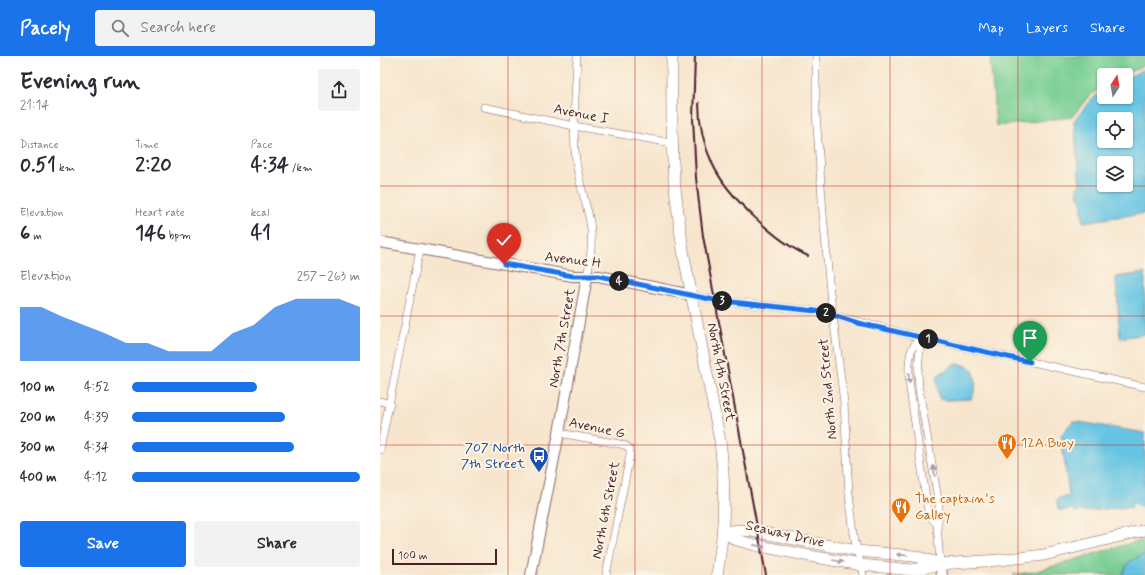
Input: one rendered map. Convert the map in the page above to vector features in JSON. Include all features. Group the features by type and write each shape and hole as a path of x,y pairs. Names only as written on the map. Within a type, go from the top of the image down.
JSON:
{"main road":[{"name":"North 4th Street","path":"672,56 672,144 674,180 684,256 720,441 724,492 723,532 717,575"},
{"name":"Seaway Drive","path":"723,532 739,530 752,531 857,551 914,556 940,564"},
{"name":"Seaway Drive","path":"723,532 737,540 755,545 862,570 912,570 940,564 1044,555 1145,530"}],"street":[{"name":"North 7th Street","path":"531,575 559,433 592,250 590,223 579,180 576,159 574,126 577,56"},
{"name":"North 2nd Street","path":"816,56 815,96 823,214 833,315 844,403 849,494 854,534 862,570"},
{"name":"Avenue I","path":"484,107 574,126 672,144"},
{"name":"Avenue H","path":"380,242 573,276 599,276 714,300 816,311 917,339 1145,386"},
{"path":"380,450 420,249"},
{"path":"917,339 913,345 908,374 928,512 937,524"},
{"path":"917,339 920,346 918,373 919,389 939,505 940,517 937,524 942,575"},
{"path":"380,401 390,404"},
{"name":"Avenue G","path":"559,433 620,444 630,449"},
{"name":"North 6th Street","path":"606,575 630,449"}],"green space":[{"path":"990,56 1145,56 1145,65 1133,71 1133,68 1097,68 1097,90 1087,98 1072,117 996,126"},
{"path":"1145,539 1145,554 1129,562 1122,575 1013,575 1037,571"}],"water":[{"path":"1145,69 1145,213 1083,222 1081,197 1078,197 1077,187 1080,186 1074,121 1090,101 1097,95 1097,104 1133,104 1133,75"},
{"path":"1145,273 1145,334 1120,338 1116,277"},
{"path":"955,364 964,365 972,369 976,384 973,395 971,399 939,399 937,376"},
{"path":"1073,421 1145,433 1145,532 1137,510 1129,507 1076,512 1071,509 1061,511 1061,509 1058,510 1057,500 1059,498 1069,496 1061,435"},
{"path":"1145,554 1145,575 1122,575 1129,562"}],"pier":[{"path":"1134,504 1145,509 1145,534 1143,533 1136,511 1132,510 1132,506"}],"railway":[{"path":"695,56 693,118 696,178 703,236 766,575"},
{"path":"699,103 700,118 705,142 710,158 720,177 741,204 754,217 782,240 808,256"}],"place":[{"name":"12A Buoy","path":"1007,460"},
{"name":"707 North 7th Street","path":"539,473"},
{"name":"The captain's Galley","path":"901,524"}],"route":[{"path":"504,264 573,276 599,276 714,300 816,311 858,323 1030,362"}]}
